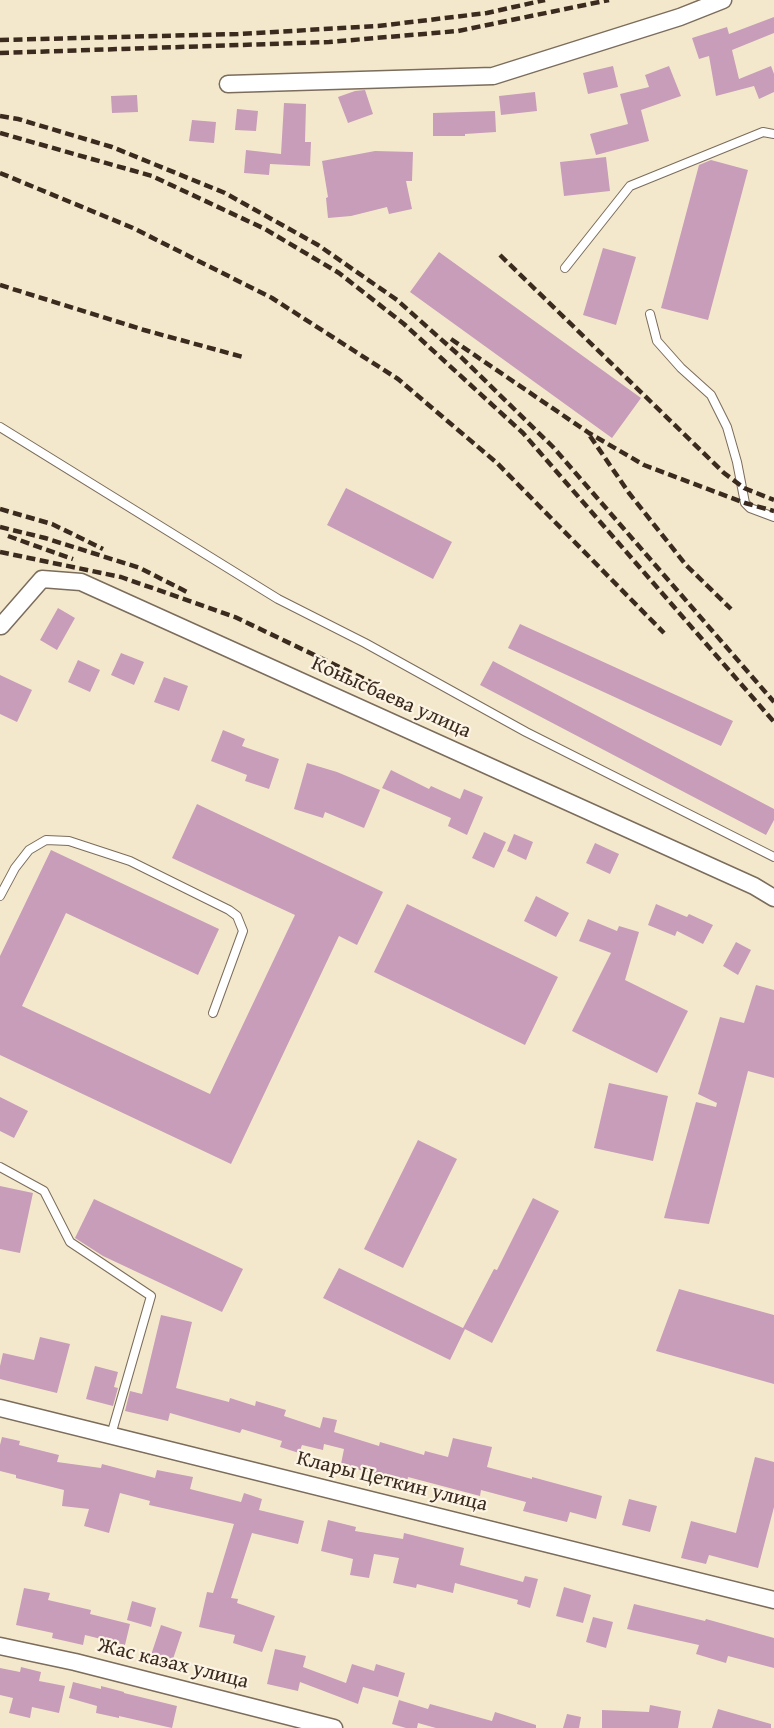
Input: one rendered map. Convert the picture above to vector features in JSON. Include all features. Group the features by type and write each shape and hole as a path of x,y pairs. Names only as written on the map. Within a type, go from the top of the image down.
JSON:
{"street":[{"path":"228,84 493,76 680,17 723,0"},
{"name":"Конысбаева улица","path":"1,626 42,579 81,582 774,898"},
{"name":"Клары Цеткин улица","path":"0,1408 774,1600"},
{"name":"Жас казах улица","path":"0,1646 75,1662 334,1728"}],"lane":[{"path":"565,268 630,186 763,132 774,134"},
{"path":"650,314 657,341 681,368 711,395 727,427 745,503 750,508 774,517"},
{"path":"0,426 278,599 365,643 526,732 774,857"},
{"path":"0,896 15,868 29,850 46,840 69,841 130,861 229,910 237,916 243,931 213,1013"},
{"path":"0,1167 44,1191 70,1242 151,1296 111,1436"}],"building":[{"path":"774,17 774,33 732,50 739,79 771,66 774,74 774,92 759,99 754,86 716,96 709,56 699,59 692,38 727,27 729,34"},
{"path":"613,66 618,87 588,94 583,73"},
{"path":"669,66 681,96 641,110 649,141 596,155 590,134 628,124 620,94 649,87 645,75"},
{"path":"365,90 373,114 348,123 338,97"},
{"path":"535,92 537,111 501,115 499,96"},
{"path":"137,95 138,112 112,113 111,96"},
{"path":"284,103 306,104 305,142 311,142 310,166 270,164 269,175 244,173 246,150 281,154"},
{"path":"237,109 258,111 256,131 235,130"},
{"path":"495,111 496,132 465,134 465,136 433,136 433,113"},
{"path":"192,120 216,122 214,143 189,141"},
{"path":"375,151 413,152 412,181 406,181 412,209 389,214 387,207 351,216 328,218 326,198 328,197 322,161"},
{"path":"606,157 610,191 564,196 560,162"},
{"path":"711,160 748,170 708,320 661,308 699,165"},
{"path":"603,248 636,257 616,325 583,315"},
{"path":"439,252 641,398 612,438 410,292"},
{"path":"346,488 452,542 433,579 327,525"},
{"path":"58,608 75,618 57,650 40,640"},
{"path":"520,624 733,721 721,746 508,648"},
{"path":"121,653 144,662 134,685 111,675"},
{"path":"78,660 100,670 90,692 68,682"},
{"path":"493,661 774,809 774,820 766,835 480,685"},
{"path":"0,675 32,690 17,722 0,714"},
{"path":"164,677 188,686 179,711 154,702"},
{"path":"223,730 245,739 242,746 279,759 269,789 245,781 247,775 211,761"},
{"path":"307,763 337,772 380,790 364,828 325,812 323,818 294,809"},
{"path":"391,770 429,789 431,786 460,799 464,789 483,797 467,835 448,826 451,818 382,788"},
{"path":"197,804 383,892 357,945 339,936 231,1164 0,1055 0,956 51,850 219,929 198,975 66,913 22,1006 210,1094 295,915 172,858"},
{"path":"484,832 506,842 494,868 472,858"},
{"path":"514,834 533,842 526,860 507,851"},
{"path":"595,843 619,854 610,874 586,863"},
{"path":"536,896 569,913 556,937 524,921"},
{"path":"407,904 558,977 525,1045 374,972"},
{"path":"656,904 687,917 689,914 713,925 703,944 677,931 675,936 648,925"},
{"path":"588,919 617,931 619,926 639,932 625,980 688,1011 657,1073 572,1031 611,953 579,941"},
{"path":"736,942 751,950 738,975 723,966"},
{"path":"756,985 774,990 774,1078 748,1071 709,1224 664,1218 696,1102 716,1107 717,1103 698,1094 720,1017 744,1023"},
{"path":"609,1083 668,1096 653,1161 594,1148"},
{"path":"0,1097 28,1111 14,1138 0,1131"},
{"path":"418,1140 457,1159 403,1268 364,1249"},
{"path":"0,1186 33,1193 20,1253 0,1249"},
{"path":"533,1198 559,1211 492,1343 463,1328 494,1269 497,1270"},
{"path":"94,1199 243,1269 222,1312 103,1256 75,1238"},
{"path":"339,1268 465,1329 450,1360 323,1298"},
{"path":"679,1289 774,1315 774,1384 656,1351"},
{"path":"161,1315 192,1322 176,1388 229,1402 230,1398 255,1406 256,1401 286,1410 284,1416 320,1428 323,1417 337,1420 334,1432 379,1446 380,1442 424,1455 425,1451 448,1457 453,1438 492,1447 487,1467 602,1496 596,1519 570,1512 567,1522 523,1511 526,1502 481,1490 480,1496 408,1477 407,1482 360,1470 341,1464 344,1449 324,1444 323,1450 302,1445 299,1453 280,1447 282,1441 242,1429 240,1433 170,1413 168,1421 125,1411 130,1391 142,1394"},
{"path":"40,1337 70,1344 57,1393 0,1379 3,1353 34,1360"},
{"path":"95,1366 118,1372 114,1387 118,1388 113,1406 86,1399"},
{"path":"2,1437 20,1441 19,1445 59,1455 57,1462 101,1468 102,1464 155,1478 157,1470 193,1477 190,1489 241,1502 244,1493 262,1499 259,1510 304,1521 298,1544 252,1533 231,1598 238,1599 237,1603 275,1616 262,1652 233,1643 235,1635 199,1627 207,1592 213,1593 234,1524 149,1505 150,1501 120,1493 109,1533 84,1526 89,1509 62,1506 64,1490 16,1478 16,1475 0,1471"},
{"path":"755,1457 774,1462 774,1507 758,1568 709,1555 706,1564 681,1558 691,1521 736,1533"},
{"path":"629,1499 657,1506 650,1532 622,1525"},
{"path":"328,1520 356,1527 355,1531 403,1539 404,1533 464,1548 460,1565 523,1582 525,1576 538,1579 530,1608 517,1604 518,1600 455,1583 453,1593 417,1584 416,1588 393,1583 399,1558 374,1554 369,1578 350,1575 353,1559 321,1551"},
{"path":"564,1587 591,1595 583,1623 556,1616"},
{"path":"24,1588 50,1593 48,1600 91,1610 90,1614 130,1624 125,1645 85,1635 83,1645 52,1638 53,1633 16,1625"},
{"path":"132,1601 156,1608 151,1627 127,1620"},
{"path":"634,1604 705,1621 706,1619 774,1638 774,1668 728,1656 726,1663 696,1654 699,1645 627,1629"},
{"path":"593,1617 613,1622 606,1648 586,1642"},
{"path":"161,1625 182,1632 172,1662 151,1655"},
{"path":"275,1649 306,1656 303,1667 346,1683 352,1664 374,1671 376,1664 405,1673 398,1697 363,1687 358,1704 300,1682 298,1691 267,1684"},
{"path":"21,1667 41,1672 39,1681 65,1686 59,1713 32,1707 30,1718 9,1713 13,1698 0,1695 0,1668 20,1672"},
{"path":"73,1682 101,1689 101,1686 177,1706 172,1728 96,1713 97,1706 69,1698"},
{"path":"399,1700 428,1709 430,1704 492,1721 495,1712 536,1725 536,1728 436,1728 418,1723 417,1728 406,1728 392,1724"},
{"path":"650,1705 681,1711 678,1728 602,1728 602,1710 649,1712"},
{"path":"718,1709 771,1724 771,1728 712,1728"},
{"path":"567,1714 581,1717 579,1728 563,1728"}],"railway":[{"path":"0,40 238,34 378,26 487,13 545,0"},
{"path":"0,53 329,42 458,31 609,0"},
{"path":"0,116 18,119 112,147 225,193 318,245 397,300 461,357 553,447 774,702"},
{"path":"0,133 152,176 265,229 339,273 404,324 523,433 774,722"},
{"path":"0,173 133,228 272,298 398,379 497,463 664,633"},
{"path":"500,255 724,473 744,488 774,500"},
{"path":"0,285 144,330 243,357"},
{"path":"451,339 589,433 644,465 745,503 774,511"},
{"path":"590,436 629,493 686,565 731,609"},
{"path":"0,509 52,524 103,549"},
{"path":"0,527 45,538 140,568 189,593"},
{"path":"8,536 73,559"},
{"path":"0,552 121,577 235,617 377,685"}]}
